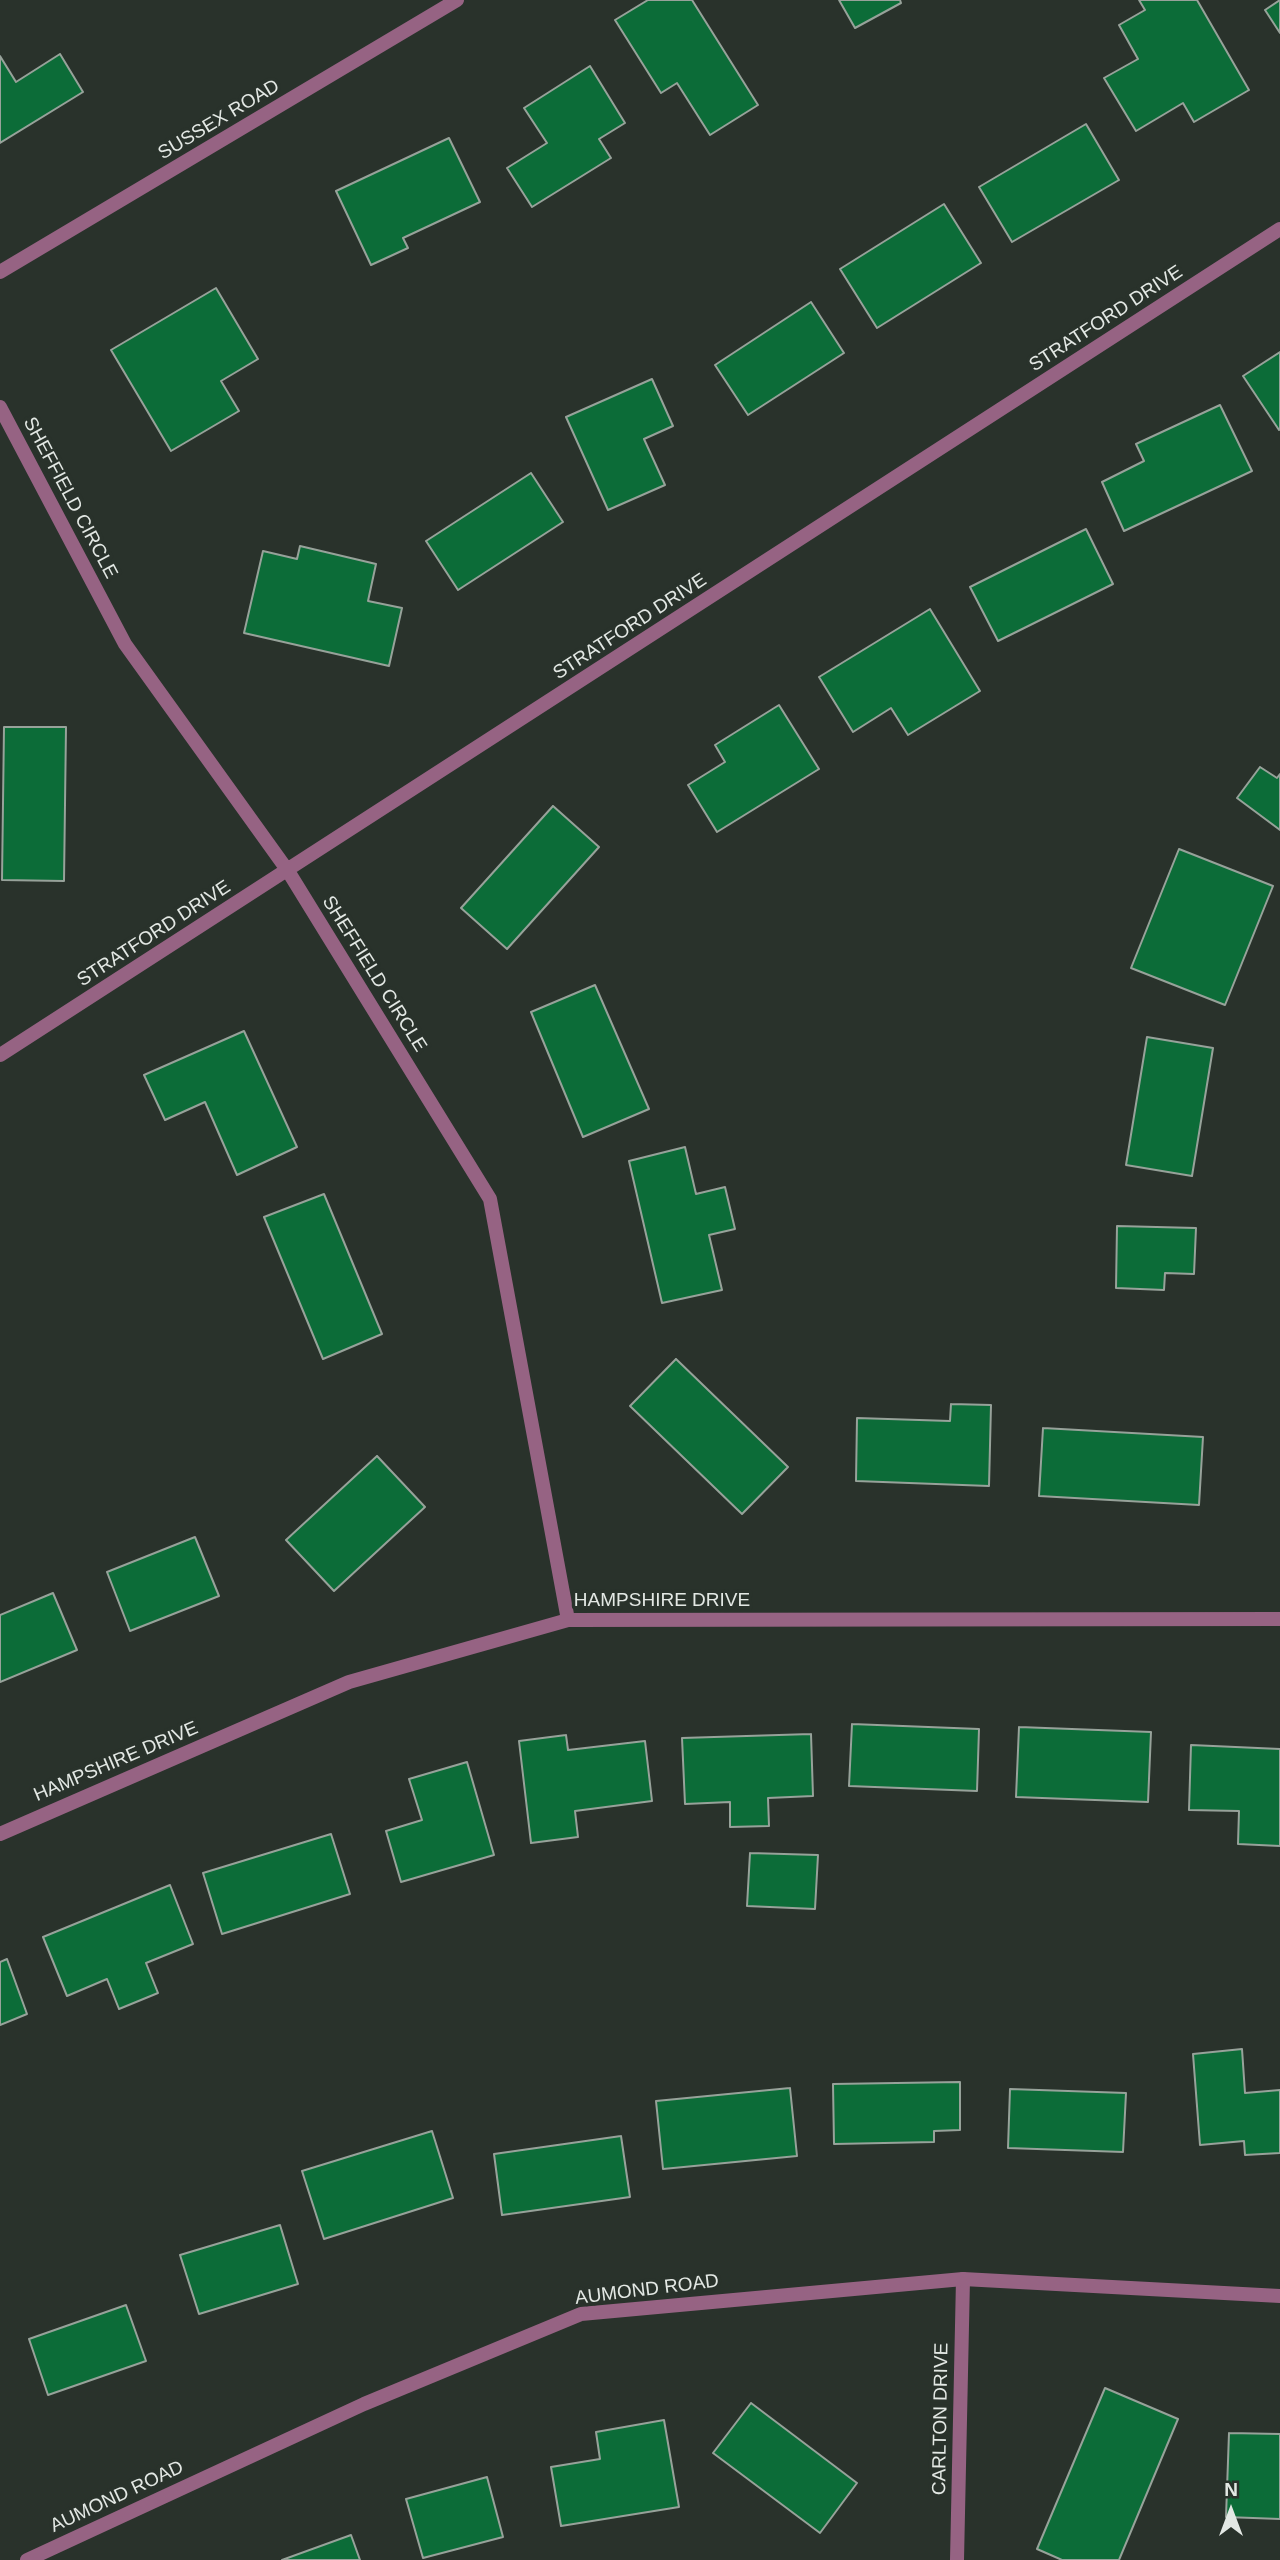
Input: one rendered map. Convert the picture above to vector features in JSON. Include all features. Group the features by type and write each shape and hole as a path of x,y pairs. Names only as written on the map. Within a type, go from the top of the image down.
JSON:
{"street":[{"name":"SUSSEX ROAD","path":"0,272 457,0"},
{"name":"STRATFORD DRIVE","path":"0,1055 1280,229"},
{"name":"SHEFFIELD CIRCLE","path":"0,407 125,644 288,871 490,1199 568,1620"},
{"name":"HAMPSHIRE DRIVE","path":"0,1834 349,1682 568,1620 1280,1619"},
{"name":"AUMOND ROAD","path":"27,2560 364,2404 580,2314 963,2279 1280,2296"},
{"name":"CARLTON DRIVE","path":"957,2560 963,2279"}],"building":[{"path":"648,0 692,0 758,105 710,135 677,83 661,93 615,20"},
{"path":"839,0 900,0 901,3 855,28"},
{"path":"1139,0 1197,0 1249,90 1194,122 1183,103 1136,131 1104,78 1138,59 1119,25 1145,10"},
{"path":"1280,0 1280,33 1265,10"},
{"path":"60,54 83,92 0,143 0,56 16,82"},
{"path":"590,66 625,123 599,139 611,158 532,207 507,168 547,143 524,108"},
{"path":"1086,124 1119,180 1012,242 979,187"},
{"path":"449,138 480,202 403,238 408,248 371,265 336,191"},
{"path":"944,204 981,263 877,328 840,269"},
{"path":"216,288 258,359 221,381 239,411 171,451 111,350"},
{"path":"811,302 844,353 748,415 715,365"},
{"path":"1280,352 1280,429 1279,430 1243,376"},
{"path":"652,379 673,426 644,439 665,485 608,510 566,417"},
{"path":"1220,405 1252,471 1124,531 1102,482 1144,461 1136,444"},
{"path":"531,473 563,522 458,590 426,541"},
{"path":"1086,529 1113,584 998,641 970,587"},
{"path":"300,546 376,564 368,601 402,608 389,666 244,633 263,551 297,559"},
{"path":"930,609 980,691 908,735 891,708 853,732 819,677"},
{"path":"779,705 819,769 717,832 688,785 725,762 715,745"},
{"path":"4,727 66,727 64,881 2,880"},
{"path":"1260,767 1277,778 1280,774 1280,830 1237,798"},
{"path":"553,806 599,847 507,949 461,908"},
{"path":"1179,849 1273,886 1225,1005 1131,968"},
{"path":"595,985 649,1109 583,1137 531,1012"},
{"path":"244,1031 297,1147 237,1175 205,1102 165,1120 144,1075"},
{"path":"1147,1037 1213,1048 1192,1176 1126,1165"},
{"path":"685,1147 696,1194 725,1187 735,1229 709,1235 722,1290 662,1303 629,1161"},
{"path":"324,1194 382,1334 323,1359 264,1217"},
{"path":"1117,1226 1196,1228 1194,1274 1165,1273 1164,1290 1116,1288"},
{"path":"676,1359 788,1467 742,1514 630,1406"},
{"path":"951,1404 991,1405 989,1486 856,1481 857,1418 950,1421"},
{"path":"1043,1428 1203,1437 1199,1505 1039,1496"},
{"path":"377,1456 425,1507 334,1591 286,1540"},
{"path":"195,1537 219,1596 130,1631 107,1572"},
{"path":"53,1593 77,1650 0,1682 0,1615"},
{"path":"852,1724 979,1729 977,1791 849,1786"},
{"path":"1019,1727 1151,1732 1148,1802 1016,1797"},
{"path":"811,1734 813,1796 768,1798 769,1826 730,1827 730,1802 685,1804 682,1738"},
{"path":"566,1735 568,1750 645,1741 652,1801 575,1811 578,1837 531,1843 519,1741"},
{"path":"1191,1745 1280,1749 1280,1846 1238,1844 1239,1811 1189,1810"},
{"path":"467,1762 494,1855 401,1882 386,1831 422,1820 409,1779"},
{"path":"331,1834 350,1894 222,1934 203,1873"},
{"path":"750,1853 818,1855 815,1909 747,1906"},
{"path":"170,1885 193,1944 146,1963 158,1993 119,2009 107,1979 67,1996 43,1937"},
{"path":"7,1959 27,2014 0,2025 0,1962"},
{"path":"1242,2049 1245,2093 1280,2090 1280,2153 1245,2155 1244,2141 1200,2145 1193,2054"},
{"path":"960,2082 960,2130 934,2131 934,2142 834,2144 833,2084"},
{"path":"790,2088 797,2156 663,2169 656,2101"},
{"path":"1010,2089 1126,2093 1123,2152 1008,2148"},
{"path":"432,2131 453,2198 324,2239 302,2171"},
{"path":"621,2136 630,2197 502,2215 494,2154"},
{"path":"280,2225 298,2284 199,2314 180,2255"},
{"path":"126,2305 146,2361 48,2395 29,2339"},
{"path":"1105,2388 1178,2419 1119,2560 1062,2560 1037,2549"},
{"path":"751,2403 857,2483 820,2533 713,2453"},
{"path":"664,2420 679,2507 561,2526 551,2467 600,2459 596,2432"},
{"path":"1229,2433 1280,2434 1280,2519 1226,2517"},
{"path":"487,2477 503,2537 423,2558 406,2499"},
{"path":"351,2535 360,2560 282,2560"}]}
